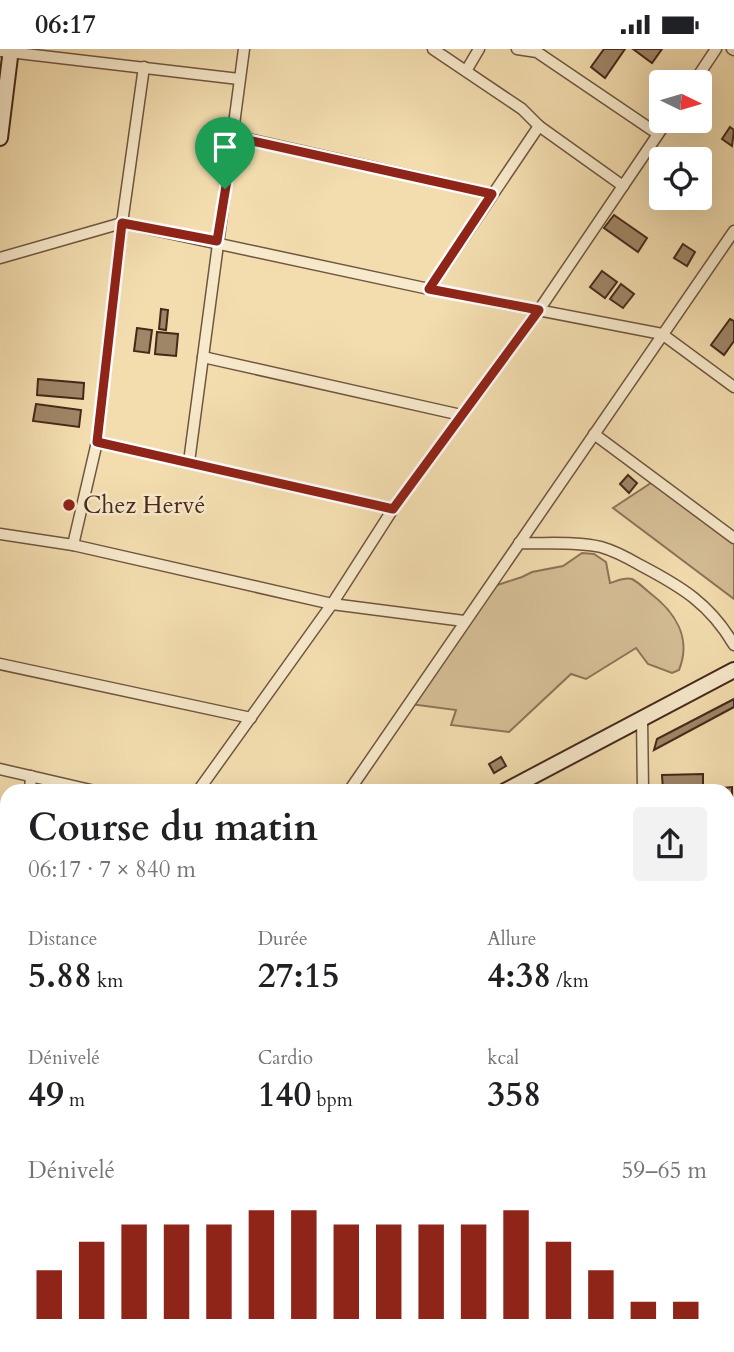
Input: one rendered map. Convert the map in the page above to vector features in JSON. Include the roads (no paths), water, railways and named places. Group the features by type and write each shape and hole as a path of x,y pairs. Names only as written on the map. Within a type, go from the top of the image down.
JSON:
{"street":[{"path":"189,462 244,49"},
{"path":"433,49 522,109 539,126 623,186"},
{"path":"466,71 479,49"},
{"path":"203,784 332,604 393,509 539,310 659,134 538,51 517,49"},
{"path":"702,70 716,49"},
{"path":"0,138 7,51 239,79"},
{"path":"73,545 97,442 122,223 144,67"},
{"path":"429,289 539,126"},
{"path":"234,137 492,194"},
{"path":"0,258 122,223 217,241 429,289 662,334 734,387"},
{"path":"354,784 662,334 730,244 734,231"},
{"path":"203,357 461,415"},
{"path":"594,434 734,538"},
{"path":"97,442 393,509"},
{"path":"0,534 73,545 332,604 464,621"},
{"path":"519,543 577,544 600,547 618,554 676,584 704,605 724,628 734,645"},
{"path":"0,664 251,718"},
{"path":"518,784 734,670"},
{"path":"642,718 643,784"},
{"path":"0,769 65,784"},
{"path":"30,784 31,776"}],"place":[{"name":"Chez Hervé","path":"69,505"}]}
